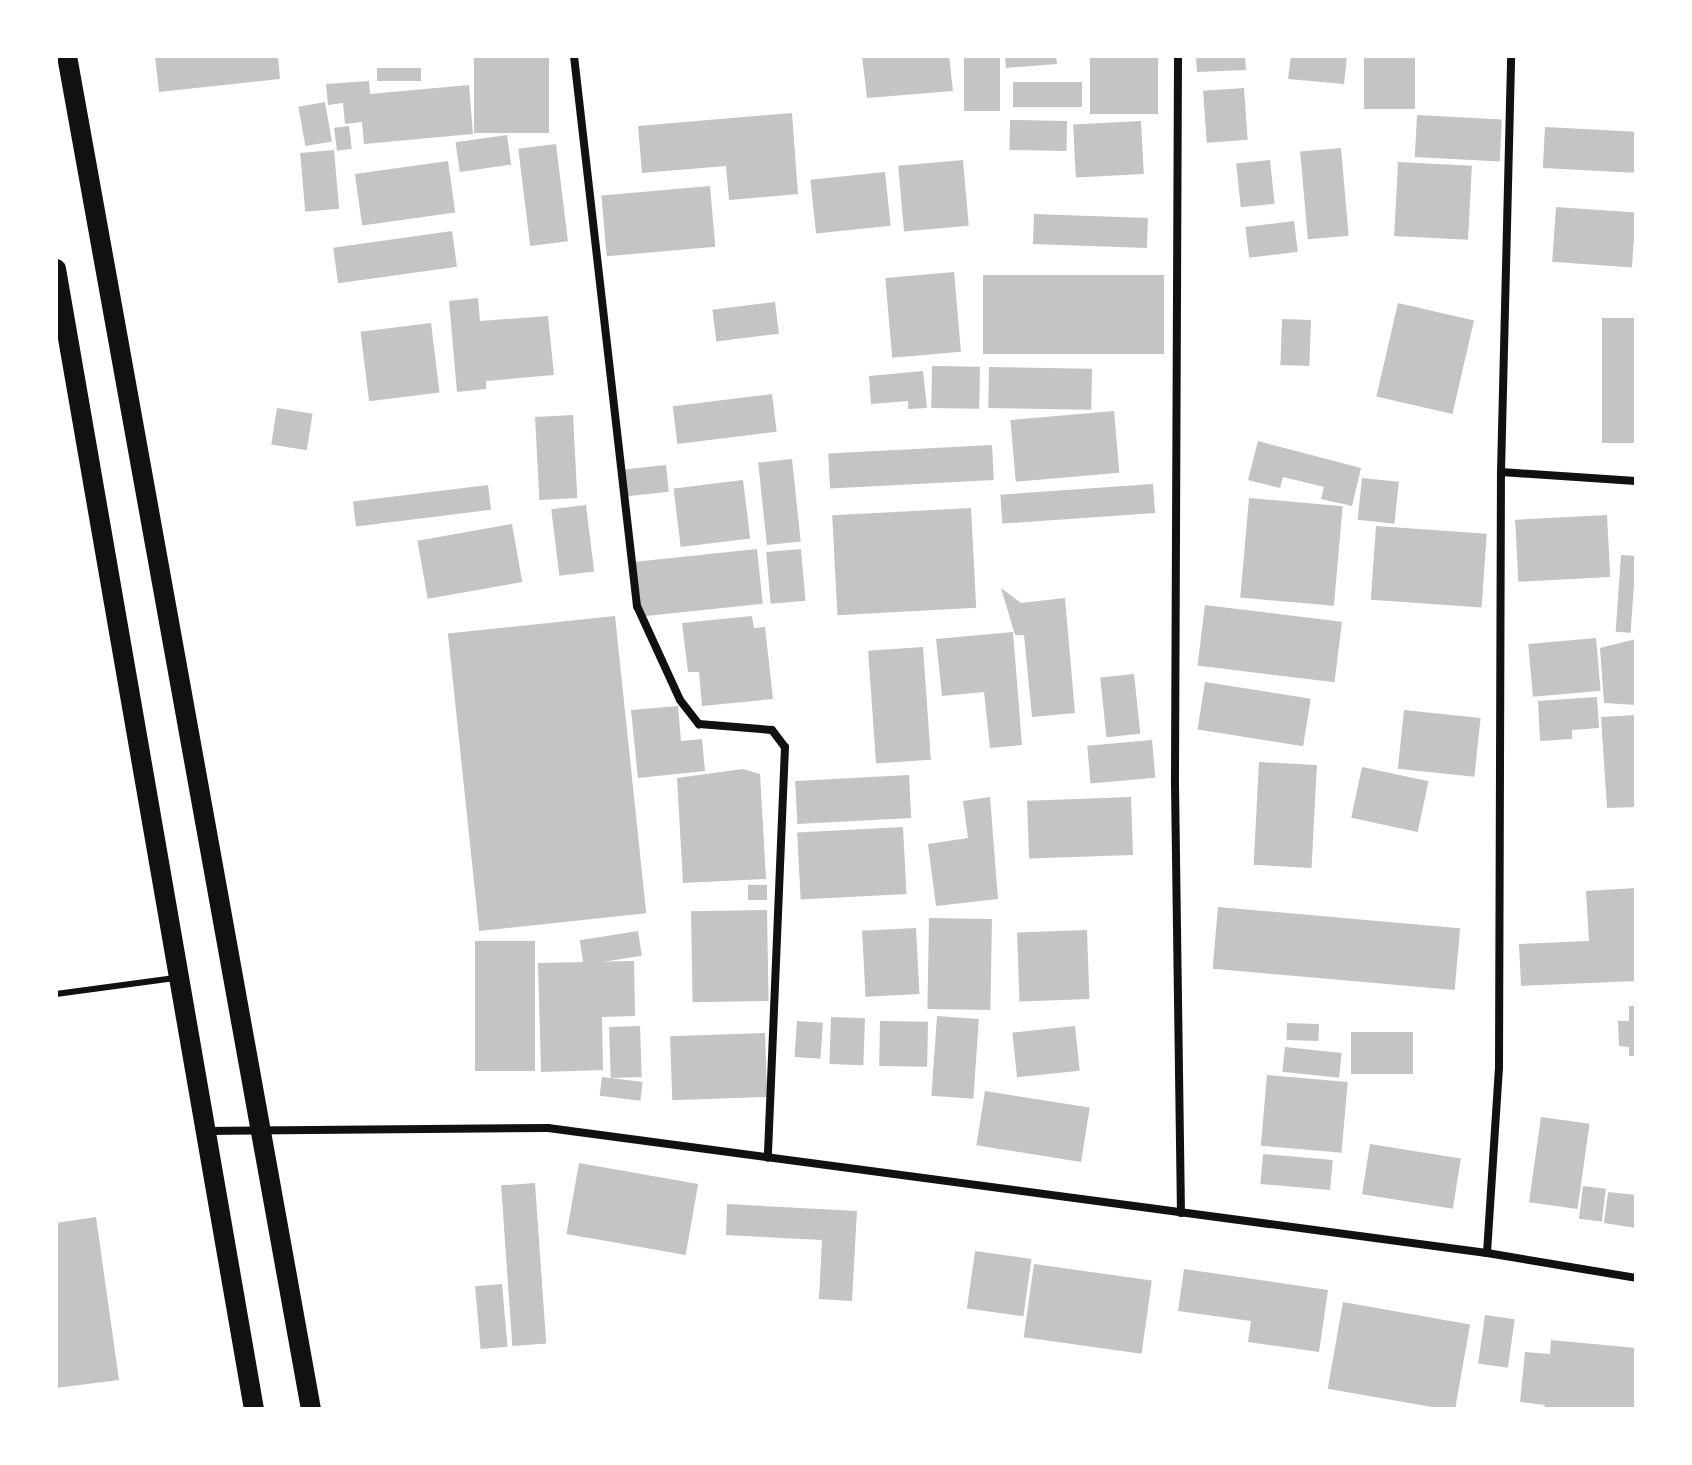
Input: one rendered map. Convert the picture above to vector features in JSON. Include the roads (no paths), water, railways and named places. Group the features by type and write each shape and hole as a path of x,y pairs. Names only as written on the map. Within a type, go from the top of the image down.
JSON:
{"main road":[{"path":"67,56 311,1409"},
{"path":"56,269 175,978 254,1409"}],"street":[{"path":"574,56 637,606 680,700 699,724 772,730 785,747 768,1158"},
{"path":"1178,56 1175,741 1181,1213"},
{"path":"1487,1253 1499,1067 1501,472 1511,56"},
{"path":"1501,472 1636,481"},
{"path":"203,1132 260,1127 548,1128 1487,1253 1636,1278"}],"lane":[{"path":"56,994 175,978"}]}
